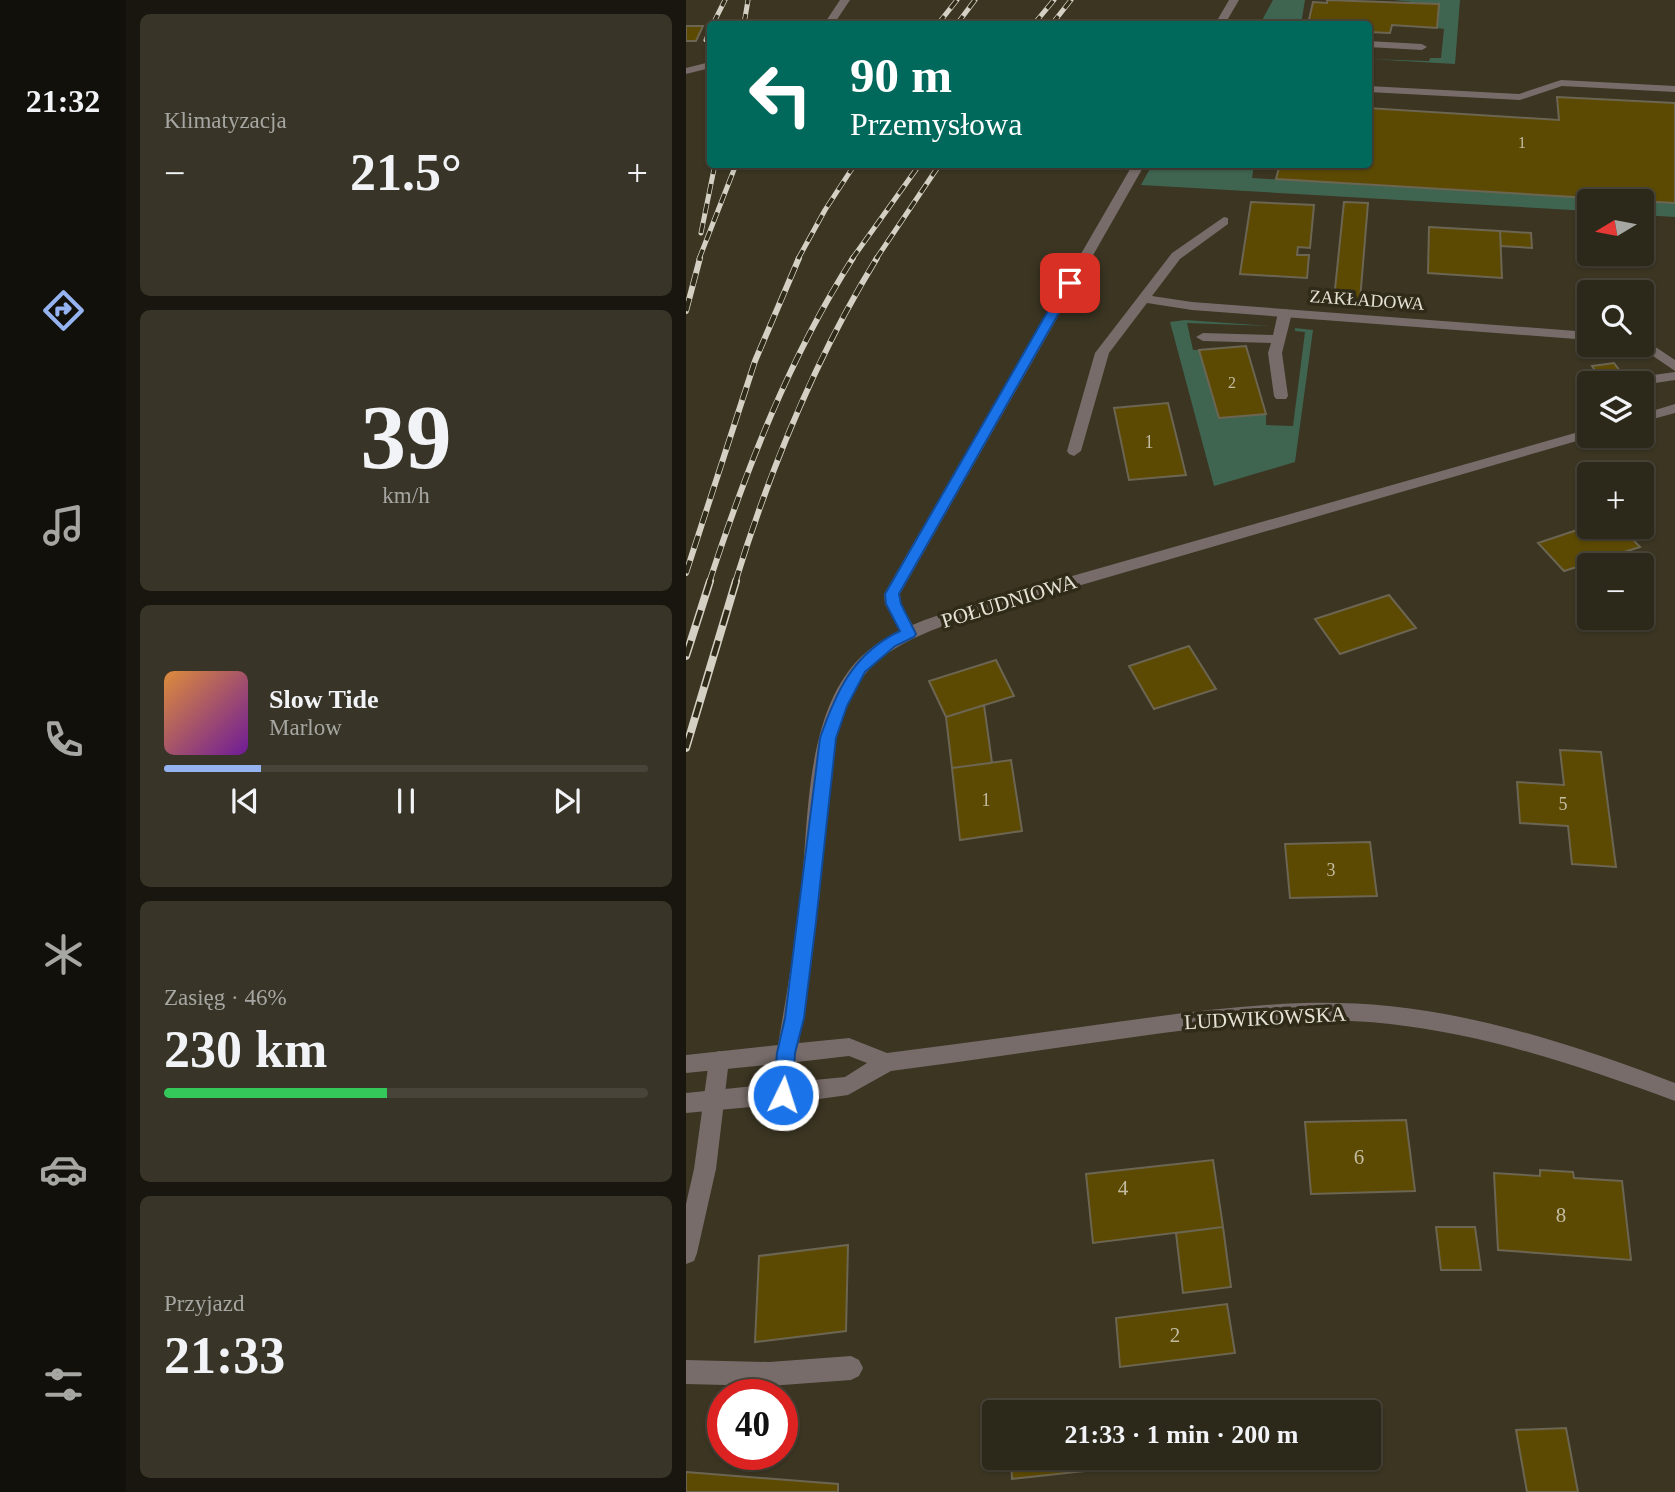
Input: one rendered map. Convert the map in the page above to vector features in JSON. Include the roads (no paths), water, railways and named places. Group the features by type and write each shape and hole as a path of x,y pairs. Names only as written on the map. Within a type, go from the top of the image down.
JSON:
{"street":[{"path":"831,21 845,0"},
{"path":"1222,21 1234,0"},
{"path":"1372,44 1422,47"},
{"path":"686,71 707,66"},
{"path":"1372,89 1520,97 1561,83 1675,89"},
{"path":"909,634 893,604 892,594 1137,168"},
{"path":"1074,451 1102,353 1176,256 1224,221"},
{"name":"ZAKŁADOWA","path":"1143,299 1192,306 1577,334"},
{"path":"1281,396 1275,353 1285,313"},
{"path":"1203,337 1279,339"},
{"path":"1654,350 1672,361"},
{"path":"1654,379 1675,376"},
{"path":"1654,414 1675,408"},
{"name":"POŁUDNIOWA","path":"783,1095 786,1053 796,1007 828,738 849,684 860,668 890,642 989,605 1577,436"},
{"name":"LUDWIKOWSKA","path":"686,1103 848,1087 887,1062 1202,1019 1291,1012 1347,1012 1405,1017 1470,1028 1583,1060 1675,1092"},
{"path":"686,1064 849,1046 887,1062"},
{"path":"686,1253 705,1169 719,1060"},
{"path":"686,1372 769,1374 851,1368"}],"railway":[{"path":"714,21 725,0"},
{"path":"744,21 748,0"},
{"path":"940,21 957,0"},
{"path":"959,21 975,0"},
{"path":"1036,21 1054,0"},
{"path":"1054,21 1071,0"},
{"path":"701,233 714,168"},
{"path":"699,259 735,168"},
{"path":"798,259 852,168"},
{"path":"852,259 917,168"},
{"path":"876,259 937,168"},
{"path":"686,311 700,258"},
{"path":"686,573 755,361 799,258"},
{"path":"709,583 754,457 789,375 853,258"},
{"path":"735,583 763,498 796,416 834,335 877,258"},
{"path":"686,656 710,581"},
{"path":"686,748 736,581"}]}
